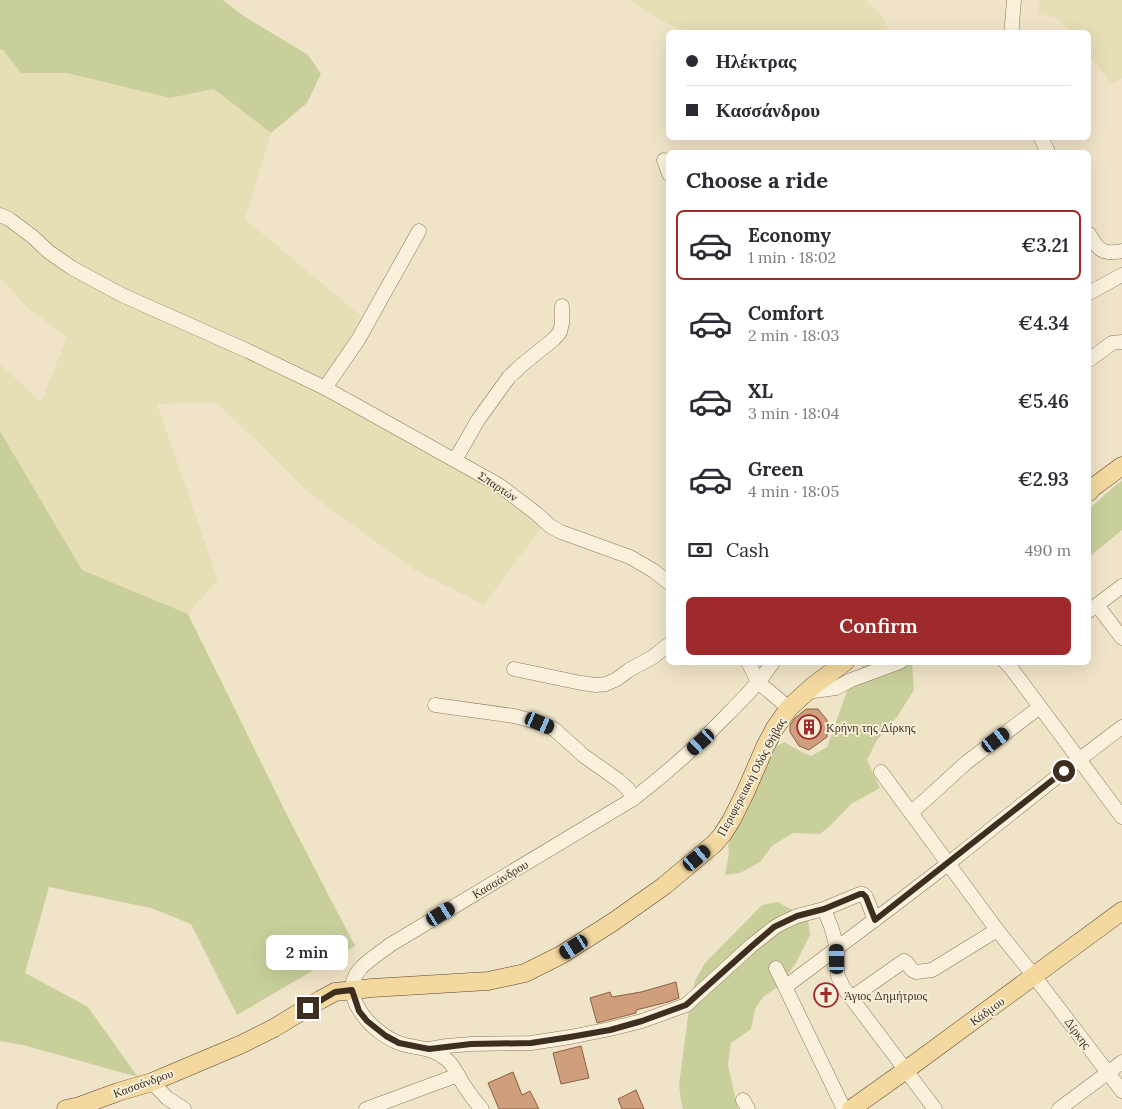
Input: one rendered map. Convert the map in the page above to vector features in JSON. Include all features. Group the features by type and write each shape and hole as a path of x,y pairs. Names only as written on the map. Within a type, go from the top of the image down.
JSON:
{"main road":[{"path":"1091,489 1122,466"},
{"name":"Περιφερειακή Οδός Θήβας","path":"352,990 488,981 525,972 561,955 613,922 664,886 722,835 746,791 775,728 789,708 841,665"},
{"name":"Κάδμου","path":"851,1109 1122,911"},
{"name":"Κασσάνδρου","path":"66,1109 152,1082 242,1044 274,1028 335,992 352,990"}],"street":[{"path":"1012,30 1014,0"},
{"path":"664,160 666,166"},
{"name":"Σπαρτών","path":"0,215 9,219 72,268 122,295 326,388 498,485 550,526 630,557 666,581"},
{"path":"326,388 358,340 419,231"},
{"path":"1091,237 1103,252 1122,252"},
{"path":"1091,292 1122,275"},
{"path":"455,460 478,420 509,377 560,332 562,306"},
{"path":"1091,359 1112,343 1122,342"},
{"path":"1122,586 1093,608 1122,638"},
{"path":"514,670 588,684 606,684 653,657 666,646"},
{"path":"750,665 758,682 789,708"},
{"name":"Κασσάνδρου","path":"352,990 359,970 390,945 633,799 659,780 701,742 758,682 770,665"},
{"path":"805,693 836,688 850,680 892,665"},
{"path":"1013,665 1040,707 1120,810"},
{"path":"435,704 514,716 554,729 584,756 618,780 628,790 633,799"},
{"path":"911,813 967,762 1040,707"},
{"path":"785,987 875,920 1122,727"},
{"name":"Δίρκης","path":"881,772 997,930 1122,1091"},
{"path":"429,1049 471,1044 531,1043 610,1030 642,1021 686,1005 774,927 797,916 824,909 858,894 863,894 875,920"},
{"path":"824,909 837,949 838,976 843,987 935,1109"},
{"path":"850,998 904,961 916,972 932,970 997,930"},
{"path":"776,968 844,1109"},
{"path":"352,990 359,1011 376,1028 399,1043 429,1049 447,1059 482,1109"},
{"path":"1059,1109 1122,1062"},
{"path":"366,1109 458,1075"},
{"path":"152,1082 167,1098 184,1109"}],"shaded area":[{"path":"630,0 865,0 882,16 889,30 682,30 659,19"},
{"path":"1122,0 1122,78 1111,84 1091,59 1091,30 1068,30 1056,18 1038,14 1039,1"},
{"path":"0,49 3,50 21,73 67,73 169,98 214,89 271,133 245,219 361,316 321,393 499,492 542,526 484,605 416,571 313,496 216,402 157,404 218,580 188,614 82,570 0,431 0,364 41,402 67,337 29,309 0,278"}],"green space":[{"path":"0,0 223,0 242,15 308,55 321,74 307,103 271,133 214,89 170,98 67,73 21,73 3,50 0,49"},
{"path":"0,431 82,570 188,614 287,815 355,946 237,1015 191,924 151,908 49,887 25,973 88,1007 138,1077 23,1045 0,1041"},
{"path":"1122,481 1122,530 1091,555 1091,507"},
{"path":"863,665 912,665 914,690 897,717 877,740 867,760 880,788 851,804 820,834 793,833 772,846 760,862 740,873 725,875 729,854 728,845 777,746 784,742 811,756 827,747 847,691"},
{"path":"778,902 808,919 810,935 796,963 779,986 763,997 755,1009 751,1029 731,1043 728,1065 738,1109 683,1109 679,1085 689,1009 695,981 705,963 762,905"}],"building":[{"name":"Κρήνη της Δίρκης","path":"806,709 818,709 827,720 827,737 809,750 799,746 790,732 790,725"},
{"path":"676,982 679,998 636,1010 636,1013 597,1023 590,998 610,992 612,997 641,992"},
{"path":"581,1046 589,1078 561,1084 553,1053"},
{"path":"513,1072 522,1095 530,1091 539,1109 499,1109 488,1083"},
{"path":"636,1090 644,1109 622,1109 618,1099"}],"place":[{"name":"Κρήνη της Δίρκης","path":"809,727"},
{"name":"Άγιος Δημήτριος","path":"826,995"}],"route":[{"path":"308,1008 335,992 352,990 359,1011 367,1021 386,1036 399,1043 429,1049 471,1044 531,1043 610,1030 642,1021 686,1005 760,939 782,922 824,909 858,894 863,894 866,897 875,920 1064,771"}]}
